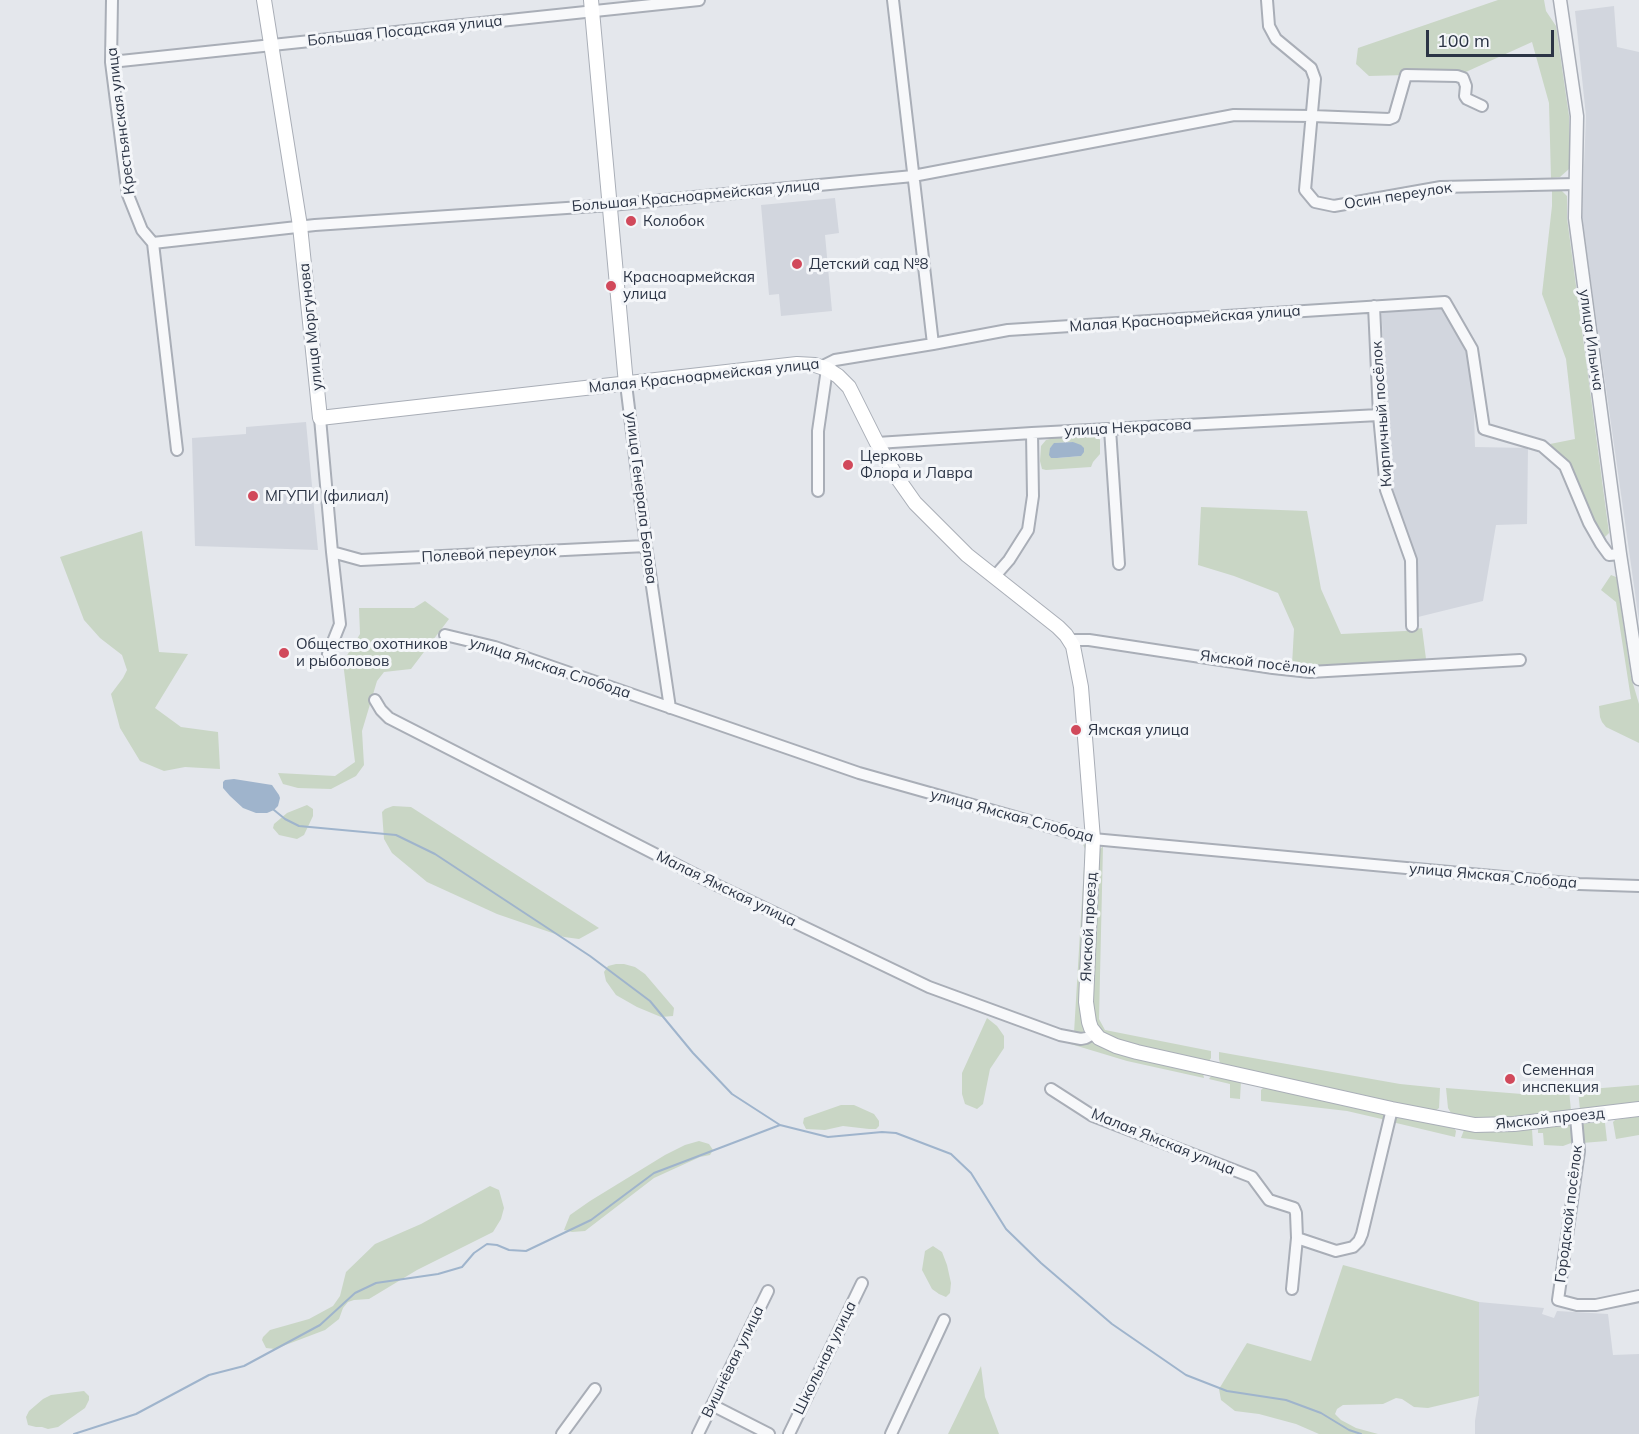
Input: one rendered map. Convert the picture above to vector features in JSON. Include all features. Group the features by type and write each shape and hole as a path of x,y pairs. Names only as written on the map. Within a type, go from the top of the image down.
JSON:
{"main road":[{"name":"улица Моргунова","path":"264,0 300,226 320,418"},
{"name":"улица Генерала Белова","path":"592,6 626,384"},
{"name":"Малая Красноармейская улица","path":"320,418 797,364 824,368"},
{"path":"824,368 838,376 849,387 876,443 915,502 967,555 1058,627 1070,640"},
{"name":"Ямской проезд","path":"1070,640 1076,654 1080,687 1093,839 1086,1002 1089,1022 1095,1033 1104,1041 1123,1048 1392,1109 1475,1125 1514,1124 1639,1109"}],"street":[{"name":"Крестьянская улица","path":"112,0 111,62 128,195 142,230 153,243 177,450"},
{"name":"Большая Посадская улица","path":"111,62 271,46 592,6 699,0"},
{"path":"893,0 933,344"},
{"name":"Осин переулок","path":"1268,0 1269,26 1276,39 1311,68 1315,79 1305,190 1315,202 1334,206 1441,186 1576,184"},
{"name":"улица Ильича","path":"1560,0 1577,116 1575,218 1639,680"},
{"path":"1311,116 1389,119 1394,117 1406,75 1463,78 1467,99 1482,106"},
{"name":"Большая Красноармейская улица","path":"153,243 300,226 611,205 913,176 1234,115 1311,116"},
{"name":"Малая Красноармейская улица","path":"824,368 835,360 1008,330 1445,302 1472,349 1484,429 1542,446 1564,466 1589,523 1601,544 1609,555 1620,554"},
{"name":"Кирпичный посёлок","path":"1374,306 1379,415 1386,490 1411,560 1413,626"},
{"path":"818,491 818,431 824,368"},
{"name":"улица Генерала Белова","path":"626,384 646,546 670,708"},
{"name":"улица Некрасова","path":"876,443 1379,415"},
{"name":"улица Моргунова","path":"320,418 340,624 328,654"},
{"path":"1110,429 1119,564"},
{"path":"995,576 1009,560 1028,530 1034,496 1032,433"},
{"name":"Полевой переулок","path":"332,552 361,560 646,546"},
{"name":"улица Ямская Слобода","path":"445,635 495,646 859,773 1093,839 1579,884 1639,886"},
{"name":"Ямской посёлок","path":"1070,640 1089,640 1310,672 1520,660"},
{"name":"Малая Ямская улица","path":"375,700 389,718 704,879 929,987 1060,1035 1081,1039 1095,1033"},
{"name":"Малая Ямская улица","path":"1051,1089 1093,1116 1252,1177 1269,1200 1294,1208 1297,1238 1292,1289"},
{"path":"1297,1238 1336,1251 1353,1246 1359,1241 1392,1109"},
{"name":"Городской посёлок","path":"1576,1117 1579,1151 1558,1300 1577,1305 1596,1305 1639,1296"},
{"name":"Школьная улица","path":"789,1434 862,1283"},
{"name":"Вишнёвая улица","path":"698,1434 768,1291"},
{"path":"891,1434 944,1320"},
{"path":"562,1434 595,1389"},
{"path":"712,1405 770,1434"}],"shaded area":[{"path":"1614,6 1617,47 1639,52 1639,621 1582,219 1586,116 1575,11"},
{"name":"Детский сад №8","path":"835,198 839,233 825,235 832,311 781,316 779,294 769,295 761,205"},
{"path":"1445,302 1472,349 1475,447 1528,448 1527,524 1496,525 1483,601 1418,617 1415,559 1392,487 1381,306"},
{"name":"МГУПИ (филиал)","path":"306,422 318,550 195,546 192,438 246,434 246,427"},
{"path":"1479,1302 1544,1308 1542,1314 1554,1318 1557,1311 1608,1314 1613,1355 1639,1354 1639,1434 1475,1434 1479,1396"}],"green space":[{"path":"1498,0 1544,0 1546,11 1556,26 1569,116 1569,169 1560,177 1551,178 1549,103 1532,42 1457,76 1369,76 1356,64 1358,48"},
{"path":"1561,190 1567,196 1567,218 1609,533 1605,537 1592,520 1570,466 1550,444 1575,439 1566,359 1542,294 1552,191"},
{"path":"1095,436 1100,440 1100,454 1091,467 1042,469 1041,446 1046,440","holes":["1073,442 1081,456 1057,458 1050,448 1055,443"]},
{"path":"1201,507 1307,511 1321,589 1341,634 1422,628 1426,659 1311,666 1292,665 1294,629 1278,593 1198,565"},
{"path":"142,531 159,652 188,654 155,708 181,727 218,732 220,769 185,767 164,771 140,761 120,728 111,694 127,670 122,655 100,638 84,620 60,557"},
{"path":"1611,575 1616,577 1631,677 1639,704 1639,743 1606,727 1600,717 1599,706 1631,699 1616,602 1601,590"},
{"path":"425,601 449,619 411,669 384,672 377,681 362,731 364,765 356,776 331,789 298,788 283,784 278,773 335,776 355,762 343,662 360,634 359,608 414,608"},
{"path":"307,805 313,809 313,816 304,835 297,839 279,835 273,828 274,824 287,813"},
{"path":"393,806 411,807 599,928 579,939 564,937 497,914 427,882 392,853 384,839 382,812"},
{"path":"1082,842 1087,848 1079,1005 1084,1032 1080,1034 1074,1033 1085,849"},
{"path":"1103,846 1099,1019 1105,1030 1211,1051 1209,1061 1115,1040 1105,1035 1097,1025 1092,1001 1098,855"},
{"path":"616,964 635,967 645,974 674,1008 673,1016 661,1017 616,995 606,981 604,972 608,966"},
{"path":"987,1018 1004,1036 1004,1048 990,1069 983,1104 977,1109 965,1104 962,1094 962,1073"},
{"path":"1066,1040 1090,1041 1111,1051 1203,1073 1204,1078 1127,1061 1064,1042"},
{"path":"1219,1052 1400,1084 1440,1088 1439,1108 1435,1111 1223,1064 1220,1063"},
{"path":"1212,1075 1241,1081 1240,1099 1230,1098 1230,1084 1209,1079"},
{"path":"1639,1085 1639,1103 1580,1110 1578,1090"},
{"path":"1264,1087 1387,1114 1386,1120 1347,1111 1261,1101 1261,1090"},
{"path":"1446,1088 1522,1094 1569,1090 1571,1111 1499,1118 1456,1115 1448,1108"},
{"path":"841,1105 854,1105 874,1114 879,1121 879,1126 876,1129 843,1126 825,1130 806,1129 803,1123 804,1118"},
{"path":"1394,1116 1454,1128 1455,1137 1392,1122"},
{"path":"1639,1116 1639,1135 1616,1139 1613,1122 1615,1120"},
{"path":"1602,1121 1605,1123 1607,1141 1582,1143 1581,1126"},
{"path":"1570,1125 1573,1140 1563,1146 1544,1145 1543,1133 1538,1133 1538,1128"},
{"path":"1532,1129 1533,1146 1461,1138 1464,1130 1499,1132"},
{"path":"699,1141 709,1144 713,1150 710,1155 700,1157 654,1178 585,1231 564,1230 570,1215 590,1201 665,1155"},
{"path":"490,1186 499,1190 504,1208 501,1219 493,1232 417,1270 369,1299 348,1302 339,1319 325,1330 275,1349 266,1348 262,1340 270,1330 309,1319 333,1306 340,1296 346,1272 375,1244 421,1224"},
{"path":"933,1246 942,1252 947,1265 951,1283 950,1293 946,1297 932,1289 922,1270 925,1251"},
{"path":"1343,1265 1479,1302 1479,1396 1428,1408 1414,1407 1396,1398 1383,1404 1343,1405 1337,1409 1335,1414 1341,1420 1356,1428 1378,1434 1319,1434 1296,1424 1259,1414 1235,1411 1221,1400 1219,1389 1247,1343 1311,1361"},
{"path":"981,1366 985,1397 999,1434 948,1434"},
{"path":"84,1391 89,1396 85,1408 58,1427 48,1429 28,1425 26,1417 29,1411 43,1399 51,1395"}],"water":[{"path":"1073,442 1084,448 1081,456 1051,458 1049,455 1054,443"},
{"path":"234,779 272,785 280,798 278,806 267,813 256,813 243,808 223,788 225,780"}],"waterway":[{"path":"274,810 299,826 396,835 435,854 590,956 650,1001 693,1053 732,1094 780,1125"},
{"path":"74,1434 136,1414 209,1375 244,1366 320,1325 355,1293 376,1283 438,1274 462,1267 474,1253 487,1244 509,1250 526,1251 591,1220 654,1173 780,1125 828,1137 882,1132 896,1133 951,1154 971,1173 1006,1229 1041,1263 1112,1324 1186,1375 1227,1391 1286,1400 1321,1413 1349,1430 1361,1434"}],"place":[{"name":"Колобок","path":"631,221"},
{"name":"Детский сад №8","path":"797,264"},
{"name":"Красноармейская улица","path":"611,286"},
{"name":"Церковь Флора и Лавра","path":"848,465"},
{"name":"МГУПИ (филиал)","path":"253,496"},
{"name":"Общество охотников и рыболовов","path":"284,653"},
{"name":"Ямская улица","path":"1076,730"},
{"name":"Семенная инспекция","path":"1510,1079"}]}
